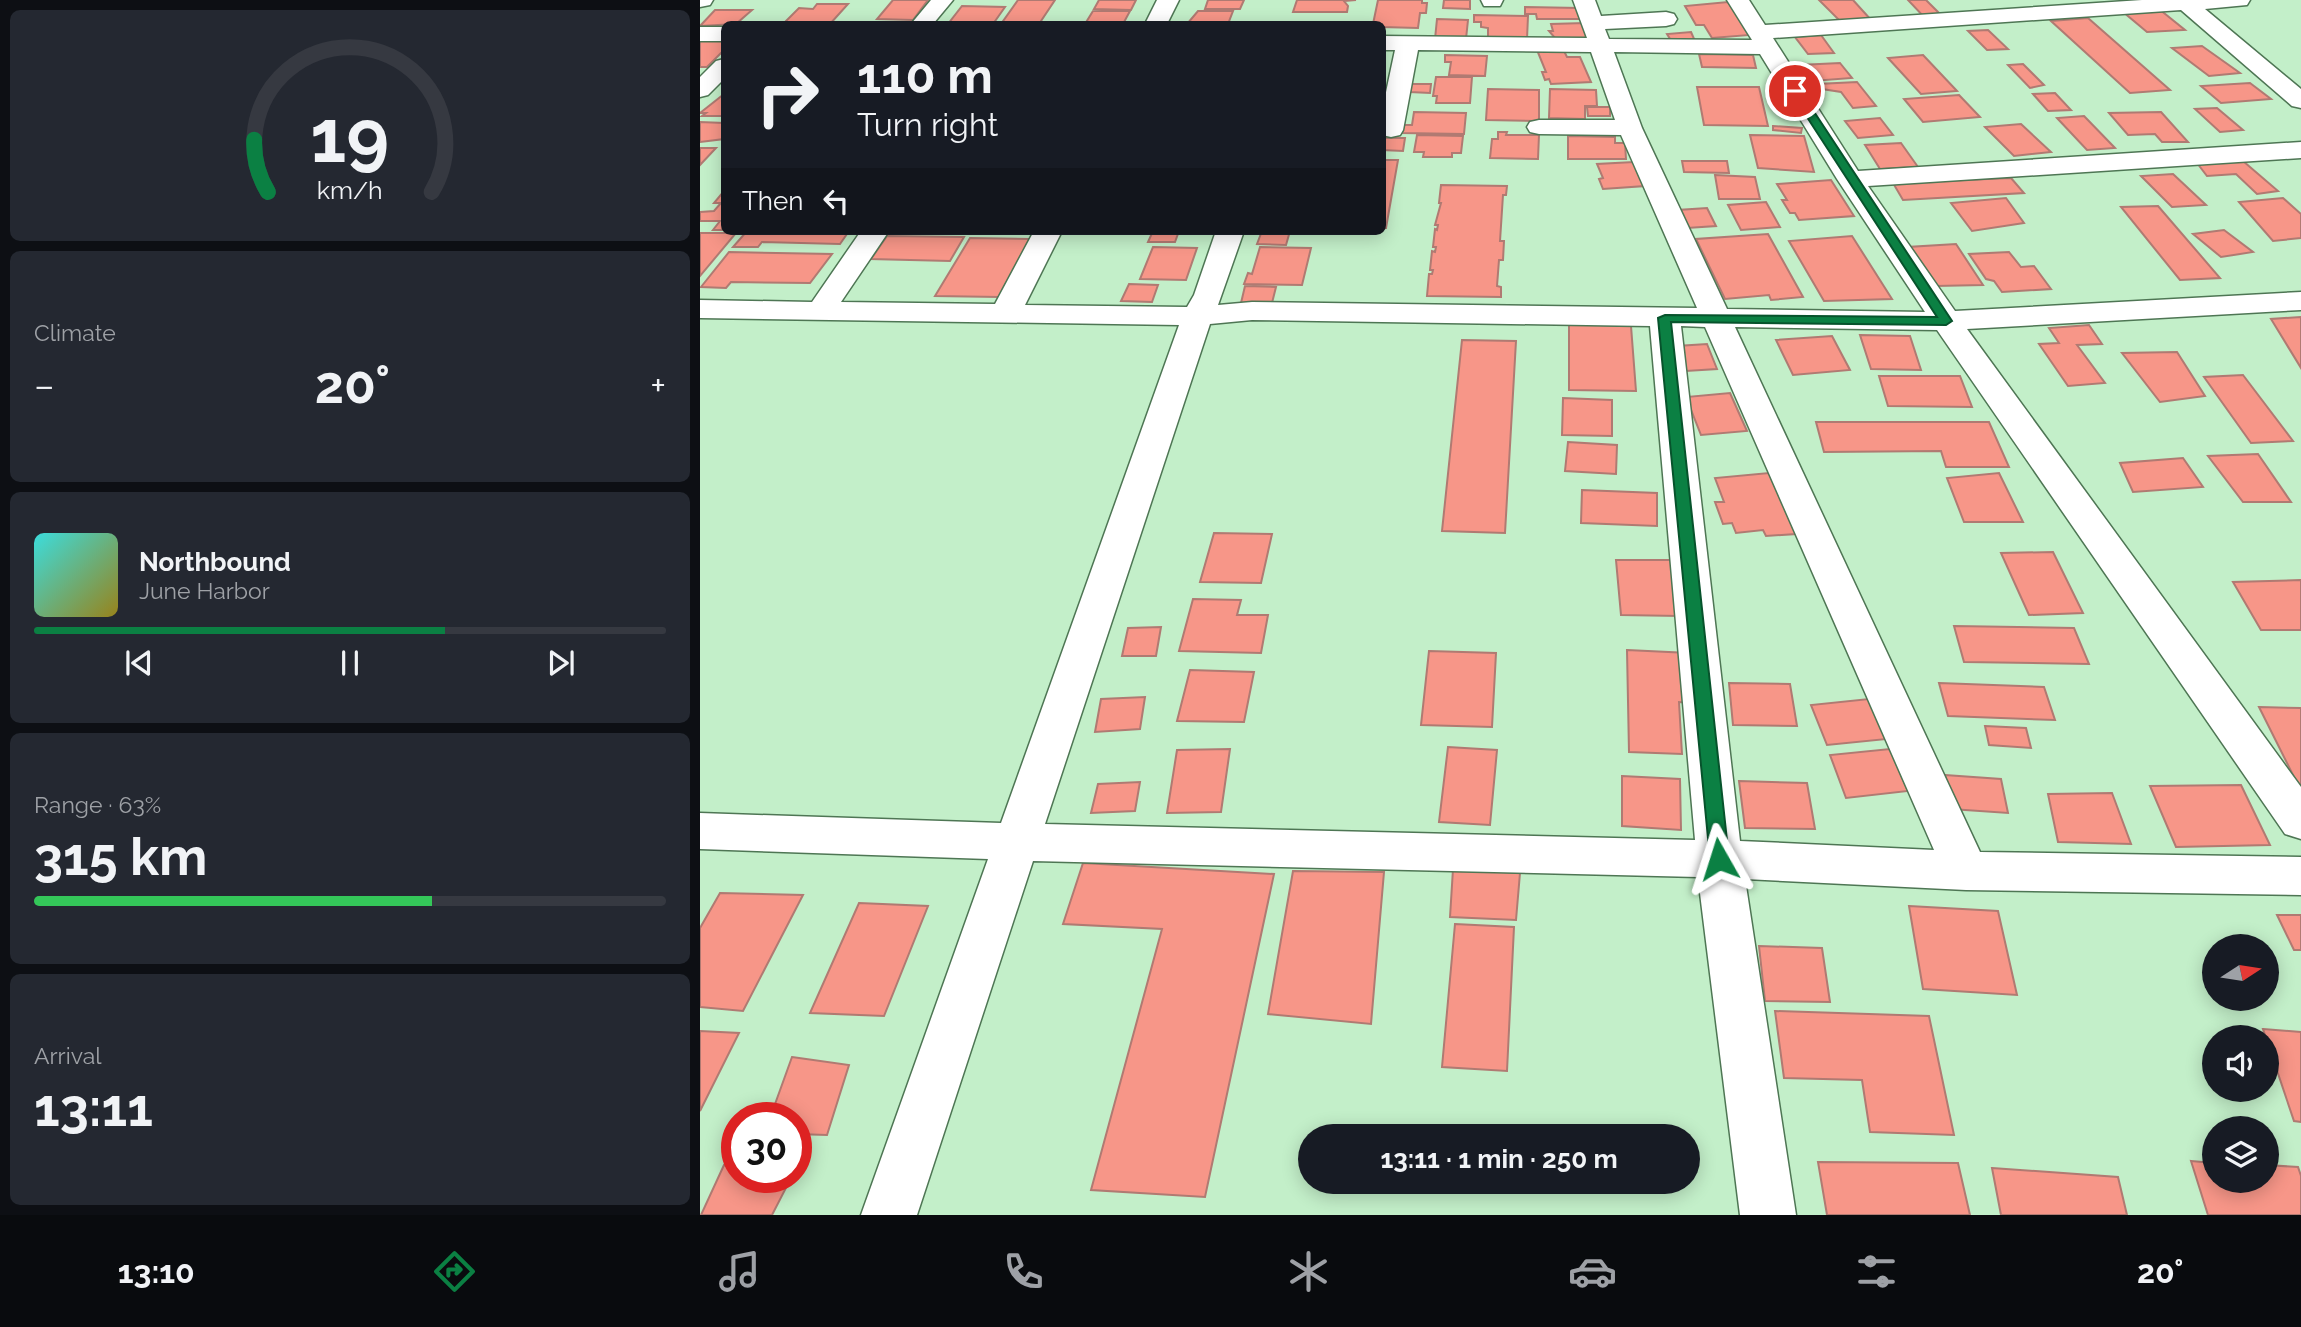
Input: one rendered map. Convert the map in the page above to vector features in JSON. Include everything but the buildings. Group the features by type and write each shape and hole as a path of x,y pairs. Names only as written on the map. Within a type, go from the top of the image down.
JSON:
{"street":[{"path":"924,21 942,0"},
{"path":"1158,21 1168,0"},
{"path":"1738,0 1850,179 1946,321 2301,821"},
{"path":"1593,23 1764,40 2184,2 2239,0"},
{"path":"2184,2 2301,101"},
{"path":"1386,43 1408,43 1593,23 1666,19"},
{"path":"1593,23 1630,128 1966,871"},
{"path":"700,34 721,34"},
{"path":"1391,130 1408,43"},
{"path":"700,90 721,69"},
{"path":"1539,127 1630,128"},
{"path":"1850,179 2301,150"},
{"path":"820,311 873,235"},
{"path":"1005,314 1046,235"},
{"path":"889,1215 1197,316 1209,295 1229,235"},
{"path":"700,309 1197,316 1252,311 1946,321 2301,301"},
{"path":"1665,318 1719,859 1768,1215"},
{"path":"700,831 1018,842 1719,859 1966,871 2301,876"}],"route":[{"path":"1719,859 1665,318 1946,321 1850,179 1795,91"}]}
